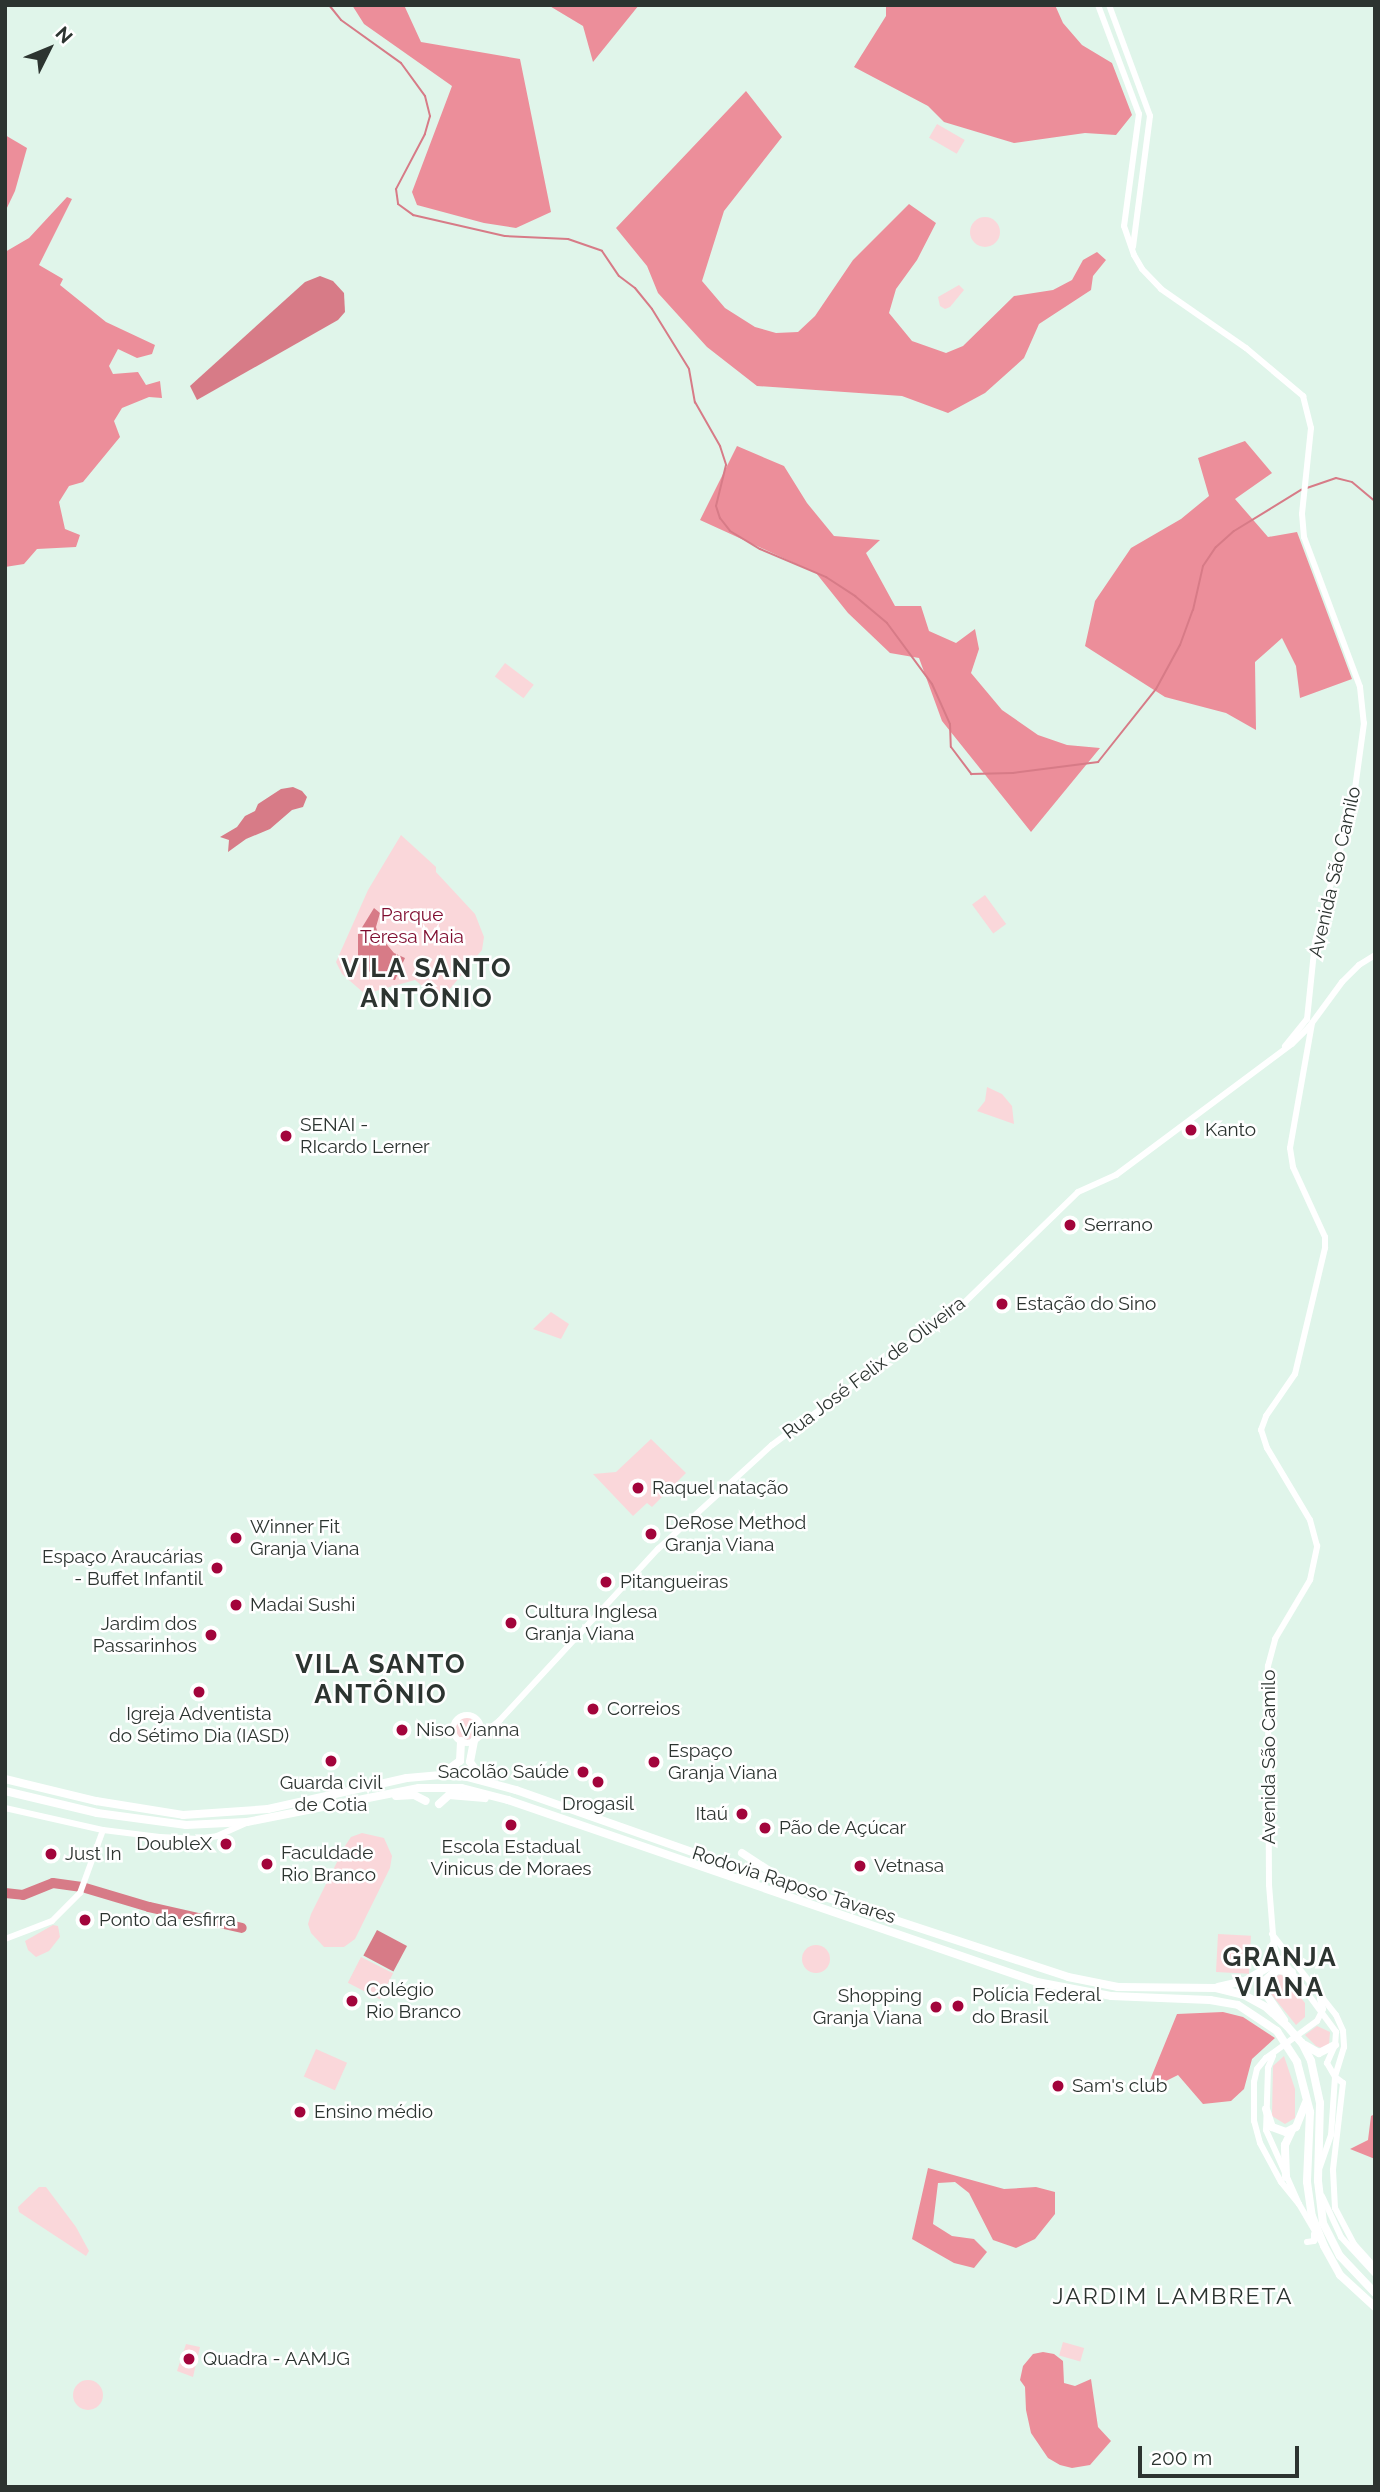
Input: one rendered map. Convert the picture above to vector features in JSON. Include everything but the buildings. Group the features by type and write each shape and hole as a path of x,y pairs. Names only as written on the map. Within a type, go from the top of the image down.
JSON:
{"highway":[{"path":"476,1740 470,1762 485,1782"},
{"path":"441,1775 460,1761 461,1741"},
{"name":"Rodovia Raposo Tavares","path":"5,1779 96,1801 183,1815 268,1809 407,1778 441,1775 485,1782 1068,1977 1118,1987 1216,1988 1255,2001 1287,2026 1302,2043 1311,2062 1320,2103 1319,2206 1329,2236 1352,2272 1375,2293"},
{"name":"Rodovia Raposo Tavares","path":"5,1791 156,1822 186,1825 247,1822 447,1786 508,1800 1037,1982 1111,1996 1210,2000 1238,2006 1265,2021 1286,2041 1297,2062 1308,2095 1307,2194 1321,2241 1340,2275 1375,2307"},
{"path":"439,1804 453,1794 508,1800"},
{"path":"376,1797 414,1796 426,1801"},
{"path":"742,1853 788,1883"},
{"path":"1216,1988 1254,1978 1284,1960 1273,1946"},
{"path":"1287,2026 1265,1993 1262,1983 1277,1970 1292,1972"},
{"path":"1302,2043 1319,2053 1335,2045"},
{"path":"1286,2177 1285,2145 1303,2115 1308,2095"},
{"path":"1266,2109 1272,2127 1280,2131 1293,2130"}],"main road":[{"path":"1098,5 1139,114 1124,226"},
{"path":"1109,5 1150,116 1137,211 1124,226"},
{"path":"1106,31 1116,27"},
{"path":"1132,170 1140,180 1133,247"},
{"name":"Avenida São Camilo","path":"1124,226 1137,261 1150,278 1297,388 1308,411 1309,461 1302,514 1304,537 1354,669 1364,712 1353,803 1315,942 1304,1079 1290,1149 1293,1167 1325,1237 1325,1248 1295,1374 1266,1416 1261,1430 1267,1448 1310,1520 1317,1546 1310,1580 1275,1639 1268,1666 1268,1828 1273,1946"},
{"name":"Rua José Felix de Oliveira","path":"476,1740 500,1720 658,1549 772,1445 964,1303 1078,1192 1116,1175 1279,1053 1304,1029 1342,982 1375,955"},
{"name":"Avenida São Camilo","path":"1304,1029 1308,1041"},
{"path":"479,1721 481,1730 476,1740 461,1741 454,1733 456,1721 467,1715 479,1721 500,1720"},
{"path":"5,1808 103,1830 194,1839 234,1830 247,1822"},
{"path":"5,1940 52,1921 82,1889 103,1830"},
{"path":"1272,1934 1284,1960 1315,2006 1316,2020"},
{"path":"1284,1960 1317,1990 1336,2015 1343,2032 1344,2047 1335,2077 1331,2135 1319,2168"},
{"path":"1299,2204 1275,2173 1259,2143 1254,2121 1255,2074 1263,2061 1316,2020 1323,2005 1317,1990"},
{"path":"1316,2020 1332,2025 1336,2032 1335,2045 1327,2063 1335,2077 1343,2083 1333,2169 1335,2208 1353,2244 1375,2267"},
{"path":"1277,2052 1268,2064 1266,2130 1299,2204 1313,2232 1321,2241"},
{"path":"1318,2181 1336,2230 1355,2255 1375,2274"},
{"path":"1307,2242 1314,2241 1313,2232"}],"green space":[{"path":"937,124 965,140 957,154 929,138"},
{"path":"985,217 991,218 999,226 999,238 991,246 985,247 979,246 971,238 970,232 971,226 979,218"},
{"path":"959,285 964,290 950,307 945,309 940,306 938,297"},
{"path":"505,663 534,685 524,698 495,677"},
{"name":"Parque Teresa Maia","path":"401,835 436,867 436,872 475,914 484,937 482,950 440,1001 415,980 365,994 342,974 336,962 368,890"},
{"path":"985,895 1006,924 993,934 972,904"},
{"path":"987,1087 1002,1094 1012,1106 1014,1124 977,1111 985,1101"},
{"path":"551,1312 569,1324 561,1339 533,1329"},
{"name":"Raquel natação","path":"651,1439 686,1473 652,1507 647,1503 633,1516 593,1474 616,1472"},
{"path":"465,1716 476,1723 477,1728 470,1739 465,1740 454,1733 453,1728 460,1717"},
{"path":"362,1833 384,1838 392,1856 390,1868 355,1939 344,1947 324,1947 311,1933 308,1924 311,1914 345,1846 351,1837"},
{"path":"53,1925 58,1926 60,1937 49,1951 36,1957 28,1950 25,1941"},
{"path":"1218,1934 1251,1936 1249,1974 1216,1972"},
{"path":"816,1945 826,1949 830,1959 826,1969 816,1973 806,1969 802,1959 806,1949"},
{"path":"361,1957 393,1973 380,1999 348,1983"},
{"path":"1281,1974 1305,2003 1305,2017 1296,2025 1271,1994 1273,1978"},
{"path":"1317,2026 1330,2032 1329,2045 1324,2049 1316,2046 1305,2035"},
{"path":"316,2049 347,2063 335,2090 304,2076"},
{"path":"1284,2056 1295,2089 1295,2118 1285,2124 1272,2116 1273,2066"},
{"path":"39,2187 46,2187 76,2227 89,2251 86,2256 19,2212 18,2207"},
{"path":"1063,2342 1084,2348 1080,2362 1059,2355"},
{"name":"Quadra - AAMJG","path":"186,2344 200,2347 193,2377 177,2371"},
{"path":"88,2380 99,2384 103,2395 99,2406 88,2410 77,2406 73,2395 77,2384"}],"shaded area":[{"path":"352,5 404,5 421,42 520,59 551,212 516,228 484,223 417,205 412,192 452,86 364,24"},
{"path":"548,5 639,5 593,62 583,26"},
{"path":"886,5 1055,5 1063,23 1082,45 1112,63 1132,115 1116,135 1085,133 1014,143 944,122 928,106 854,67 886,16"},
{"path":"746,91 782,137 724,211 702,281 725,308 755,327 776,333 798,332 815,316 853,260 909,204 936,223 917,260 896,289 889,313 912,341 946,353 963,346 1014,296 1053,290 1072,280 1083,260 1097,252 1106,260 1093,276 1091,290 1039,324 1024,358 985,393 948,413 902,396 757,386 707,347 658,293 647,266 616,228"},
{"path":"5,135 27,148 15,191 5,212"},
{"path":"67,197 72,199 39,265 63,279 60,285 106,322 155,345 152,354 137,358 118,349 109,366 113,374 138,372 146,385 160,381 162,398 149,397 122,408 114,421 120,437 83,482 69,486 59,502 65,529 80,535 76,547 37,549 24,564 5,567 5,252 29,238"},
{"path":"320,276 333,281 344,293 345,312 338,320 197,400 190,386 305,282"},
{"path":"1245,441 1272,473 1235,499 1268,537 1297,532 1352,679 1300,698 1296,666 1282,638 1255,662 1256,730 1226,713 1165,697 1085,646 1095,601 1131,548 1181,519 1209,496 1198,458"},
{"path":"737,446 784,466 807,503 834,536 880,540 866,553 895,606 921,606 929,631 956,643 975,629 979,649 971,673 1002,710 1038,735 1067,745 1100,748 1031,832 942,721 919,658 890,653 848,613 816,573 700,520"},
{"path":"293,787 307,797 303,807 292,810 270,829 246,839 228,852 229,840 220,837 237,827 245,816 255,811 258,804 281,789"},
{"path":"374,908 380,913 376,927 378,934 394,953 405,958 395,980 379,977 365,969 358,955 358,934"},
{"path":"377,1930 407,1946 393,1972 363,1956"},
{"path":"1223,2012 1243,2017 1275,2038 1252,2059 1244,2089 1231,2101 1203,2104 1178,2075 1166,2081 1150,2080 1177,2014"},
{"path":"1375,2114 1375,2159 1350,2149 1368,2140 1371,2116"},
{"path":"928,2168 1004,2189 1036,2187 1055,2192 1055,2214 1035,2239 1016,2248 993,2240 969,2193 955,2182 938,2183 933,2224 952,2236 974,2239 987,2252 974,2268 954,2263 912,2239"},
{"path":"1033,2354 1054,2354 1063,2361 1064,2383 1075,2386 1091,2379 1098,2427 1111,2441 1090,2465 1072,2468 1060,2465 1048,2458 1031,2433 1025,2387 1020,2380 1023,2366"}],"waterway":[{"path":"329,5 341,20 401,63 425,96 430,116 425,134 396,189 398,204 413,215 505,236 568,239 602,251 619,276 635,288 652,309 689,369 695,402 720,446 726,465 716,506 720,518 730,531 760,549 826,577 855,596 887,623 932,684 950,724 951,747 971,774 1013,773 1098,762 1156,689 1180,645 1193,610 1203,566 1216,547 1234,531 1301,490 1336,478 1352,482 1375,501"},
{"path":"5,1893 23,1895 53,1883 82,1887 149,1907 242,1928"}],"place":[{"name":"Kanto","path":"1191,1130"},
{"name":"SENAI - RIcardo Lerner","path":"286,1136"},
{"name":"Serrano","path":"1070,1225"},
{"name":"Estação do Sino","path":"1002,1304"},
{"name":"Raquel natação","path":"638,1488"},
{"name":"DeRose Method Granja Viana","path":"651,1534"},
{"name":"Winner Fit Granja Viana","path":"236,1538"},
{"name":"Espaço Araucárias - Buffet Infantil","path":"217,1568"},
{"name":"Pitangueiras","path":"606,1582"},
{"name":"Madai Sushi","path":"236,1605"},
{"name":"Cultura Inglesa Granja Viana","path":"511,1623"},
{"name":"Jardim dos Passarinhos","path":"211,1635"},
{"name":"Igreja Adventista do Sétimo Dia (IASD)","path":"199,1692"},
{"name":"Correios","path":"593,1709"},
{"name":"Niso Vianna","path":"402,1730"},
{"name":"Guarda civil de Cotia","path":"331,1761"},
{"name":"Espaço Granja Viana","path":"654,1762"},
{"name":"Sacolão Saúde","path":"583,1772"},
{"name":"Drogasil","path":"598,1782"},
{"name":"Itaú","path":"742,1814"},
{"name":"Escola Estadual Vinicus de Moraes","path":"511,1825"},
{"name":"Pão de Açúcar","path":"765,1828"},
{"name":"DoubleX","path":"226,1844"},
{"name":"Just In","path":"51,1854"},
{"name":"Faculdade Rio Branco","path":"267,1864"},
{"name":"Vetnasa","path":"860,1866"},
{"name":"Ponto da esfirra","path":"85,1920"},
{"name":"Colégio Rio Branco","path":"352,2001"},
{"name":"Polícia Federal do Brasil","path":"958,2006"},
{"name":"Shopping Granja Viana","path":"936,2007"},
{"name":"Sam's club","path":"1058,2086"},
{"name":"Ensino médio","path":"300,2112"},
{"name":"Quadra - AAMJG","path":"189,2359"}],"district":[{"name":"VILA SANTO ANTÔNIO","path":"427,984"},
{"name":"VILA SANTO ANTÔNIO","path":"381,1680"},
{"name":"GRANJA VIANA","path":"1280,1973"},
{"name":"JARDIM LAMBRETA","path":"1173,2296"}]}
